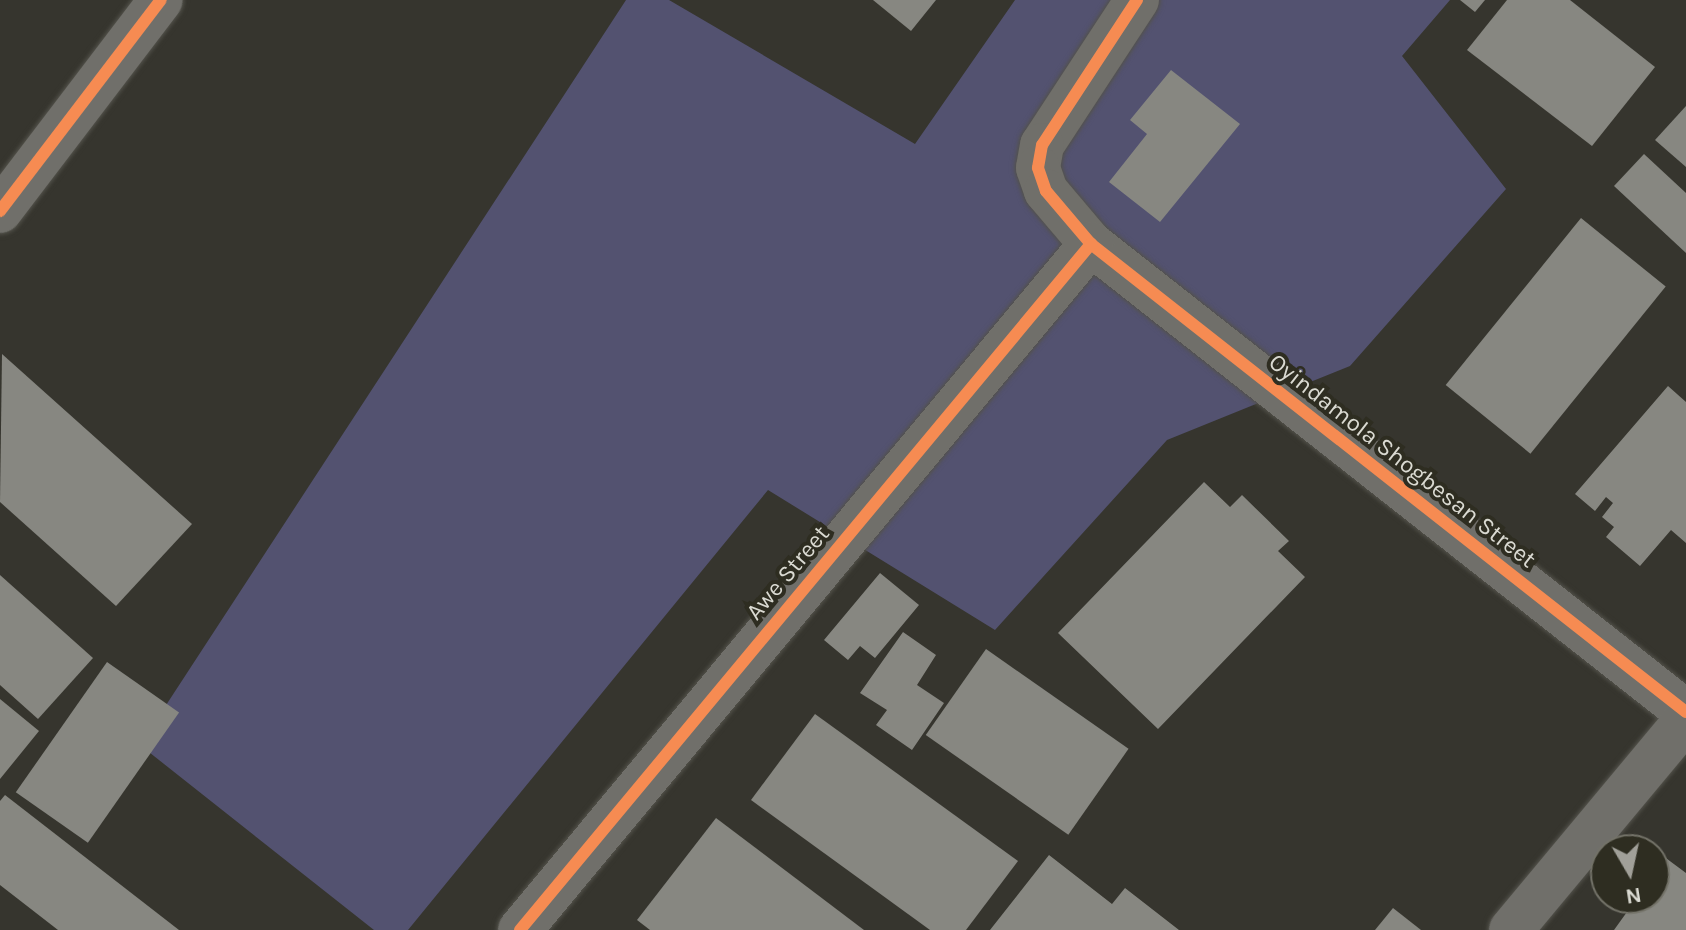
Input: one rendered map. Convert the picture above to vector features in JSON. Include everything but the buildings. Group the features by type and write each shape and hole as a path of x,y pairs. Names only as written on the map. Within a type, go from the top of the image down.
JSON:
{"street":[{"path":"0,211 161,0"},
{"name":"Oyindamola Shogbesan Street","path":"1137,0 1042,145 1038,168 1046,191 1091,244 1686,712"},
{"name":"Awe Street","path":"520,930 1091,244"},
{"path":"1511,930 1686,720"}],"shaded area":[{"path":"626,0 669,0 915,144 1015,0 1450,0 1402,56 1506,189 1350,366 1167,440 995,630 768,490 408,930 374,930 140,745"}],"cycle path":[{"path":"0,211 161,0"},
{"path":"1137,0 1042,145 1038,168 1046,191 1091,244 1686,712"},
{"path":"520,930 1091,244"}]}
